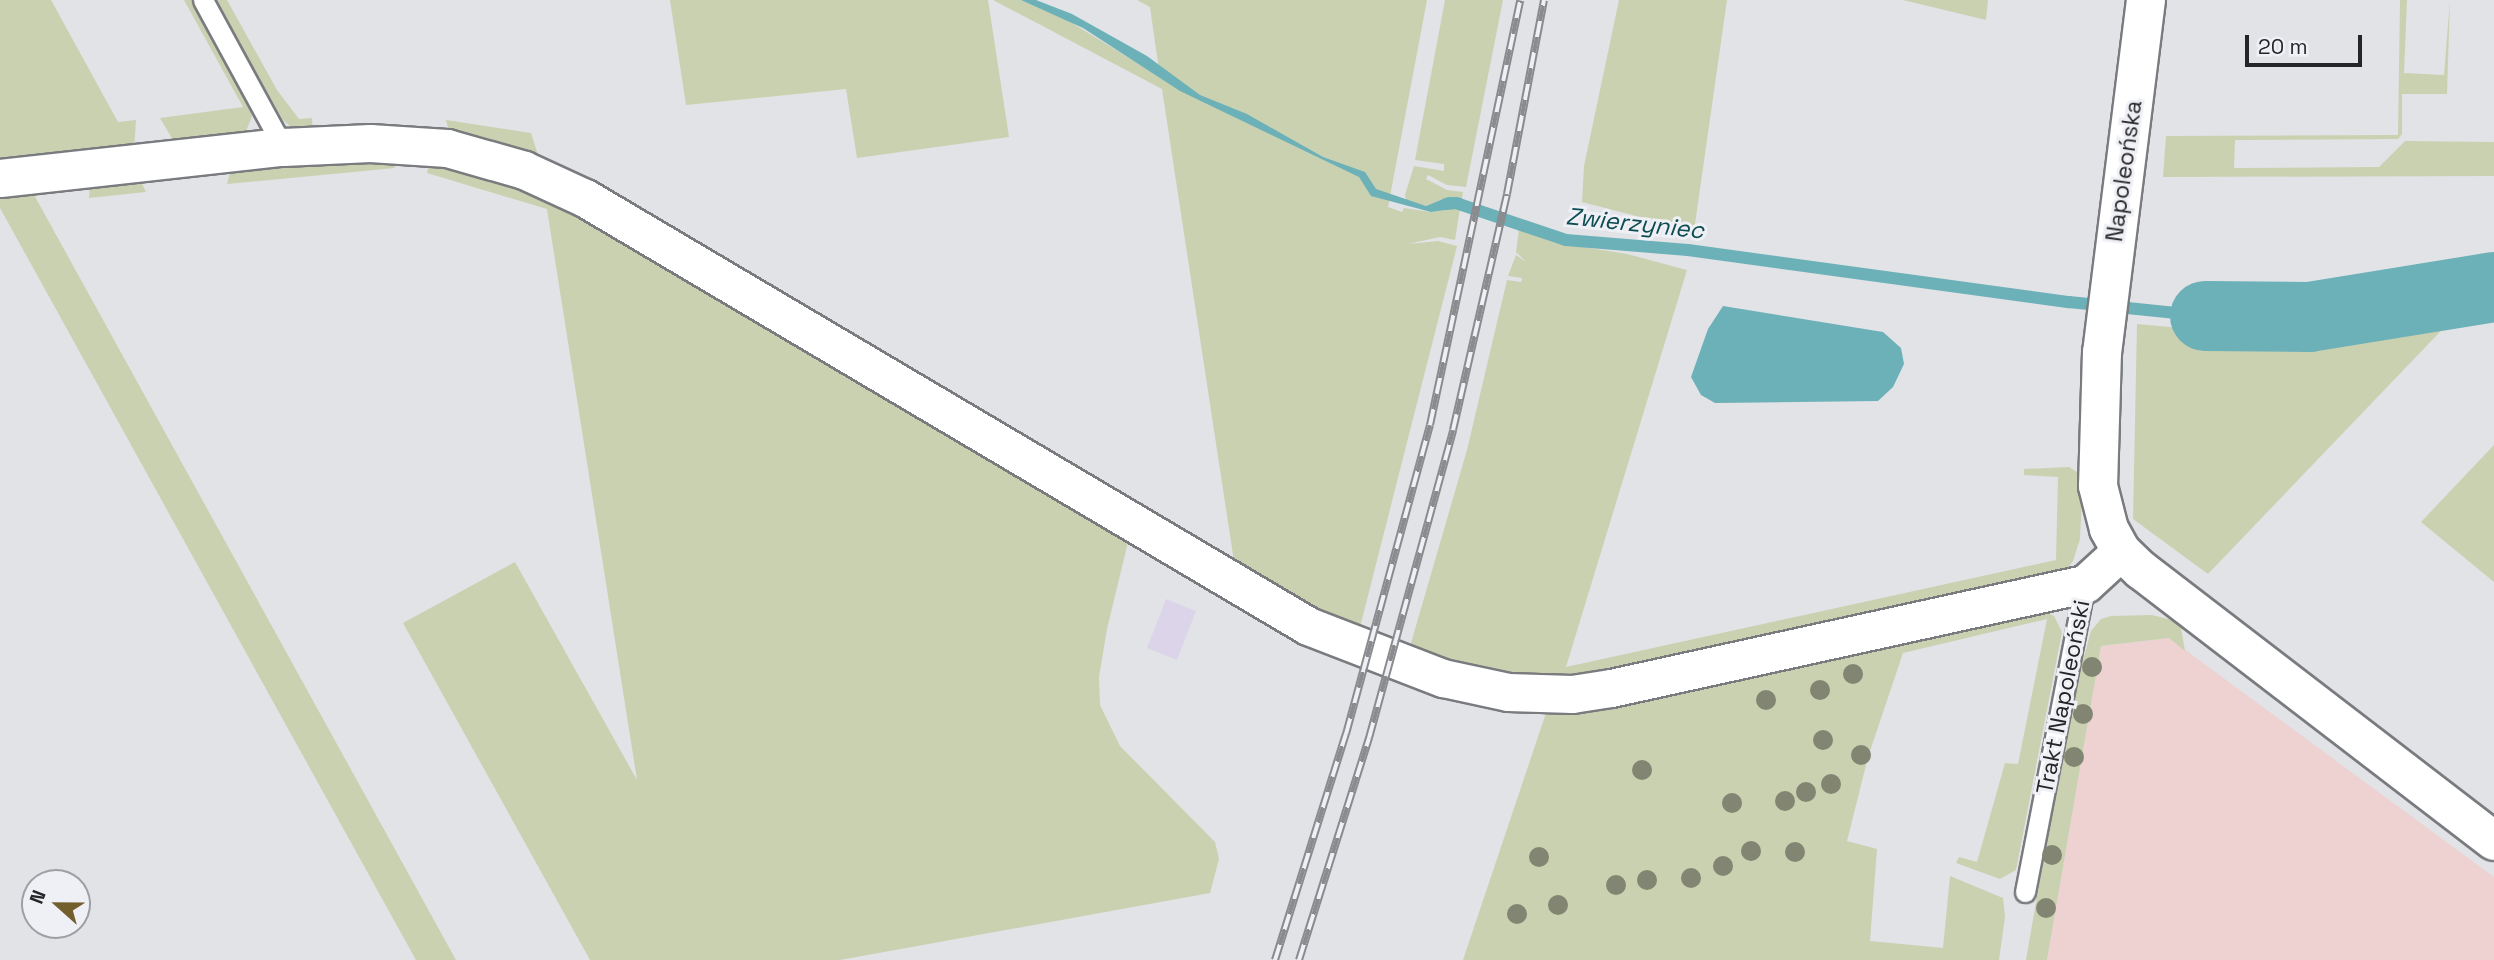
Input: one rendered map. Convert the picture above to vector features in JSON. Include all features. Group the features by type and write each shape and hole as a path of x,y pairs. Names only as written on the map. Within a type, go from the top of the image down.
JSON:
{"street":[{"name":"Napoleońska","path":"2121,551 2101,507 2098,486 2103,347 2146,0"},
{"path":"0,178 283,147 425,145 524,170 585,198 1273,607 1334,638 1443,678 1522,693 1590,692 2085,584"},
{"path":"2121,551 2494,841"},
{"name":"Trakt Napoleoński","path":"2085,584 2121,551"}],"lane":[{"path":"202,0 283,147"},
{"name":"Trakt Napoleoński","path":"2025,892 2085,584"}],"shaded area":[{"path":"1166,599 1196,611 1177,660 1147,648"},
{"path":"2169,638 2494,877 2494,960 2047,960 2101,646"}],"green space":[{"path":"0,0 51,0 118,122 136,120 134,149 0,163"},
{"path":"184,0 192,0 249,105 252,116 245,134 176,145 160,118 243,107"},
{"path":"214,0 227,0 277,90 299,119 312,118 313,133 295,130 283,120"},
{"path":"670,0 988,0 1009,137 857,158 846,89 686,105"},
{"path":"993,0 1021,0 1064,18 1160,77 1150,7 1137,0 1427,0 1388,207 1402,212 1404,208 1431,212 1460,208 1455,240 1440,237 1408,244 1438,241 1457,246 1359,631 1299,605 1235,568 1162,89"},
{"path":"1445,0 1503,0 1466,187 1447,185 1428,175 1426,179 1447,190 1463,192 1462,198 1448,197 1426,206 1406,200 1405,195 1414,166 1444,171 1444,164 1415,160"},
{"path":"1619,0 1727,0 1694,231 1582,202 1584,166"},
{"path":"1903,0 1988,0 1986,20"},
{"path":"2400,0 2407,0 2404,73 2444,75 2450,0 2447,94 2402,94 2402,134 2398,139 2235,140 2234,168 2379,167 2405,141 2494,142 2494,176 2163,177 2166,136 2398,135"},
{"path":"446,120 531,133 538,155 535,159 450,135"},
{"path":"391,157 395,168 227,184 231,168"},
{"path":"430,159 545,195 1129,538 1107,629 1099,677 1100,705 1120,746 1215,842 1219,859 1210,893 840,960 590,960 403,623 515,562 637,780 547,209 427,173"},
{"path":"138,176 146,192 89,198 90,181"},
{"path":"28,189 33,193 456,960 416,960 0,208 0,191"},
{"path":"1519,229 1553,242 1627,254 1687,270 1566,667 2056,560 2058,477 2024,475 2024,469 2069,467 2083,476 2080,539 2073,561 2066,570 1865,619 1562,679 1495,673 1409,650 1467,450 1507,280 1521,282 1522,278 1508,276 1516,255 1526,262 1516,252"},
{"path":"2460,311 2208,574 2133,519 2137,324 2268,336"},
{"path":"2494,445 2494,582 2421,522"},
{"path":"2040,609 2054,616 2062,632 2016,870 2000,879 1956,863 1959,857 1977,862 2005,763 2018,764 2047,619 1903,653 1868,757 1847,841 1877,849 1870,941 1943,948 1950,876 2003,898 2005,917 1999,960 1463,960 1547,710"},
{"path":"2152,615 2172,620 2181,628 2185,651 2169,638 2101,646 2047,960 2026,960 2069,712 2091,631 2101,619 2111,616"}],"water":[{"path":"1021,0 1036,0 1072,14 1147,56 1200,95 1247,114 1323,157 1365,172 1376,189 1426,206 1448,197 1462,198 1460,208 1431,212 1371,196 1359,177 1180,91 1083,28"},
{"path":"1723,306 1883,332 1901,348 1904,364 1893,387 1878,401 1715,403 1701,395 1691,377 1708,329"}],"waterway":[{"name":"Zwierzyniec","path":"1446,204 1456,203 1566,240 1688,250 2069,302 2205,316"},
{"path":"2205,316 2309,317 2494,287"}],"railway":[{"path":"1275,960 1346,734 1430,425 1520,0"},
{"path":"1299,960 1369,738 1453,430 1507,194 1544,0"}]}
